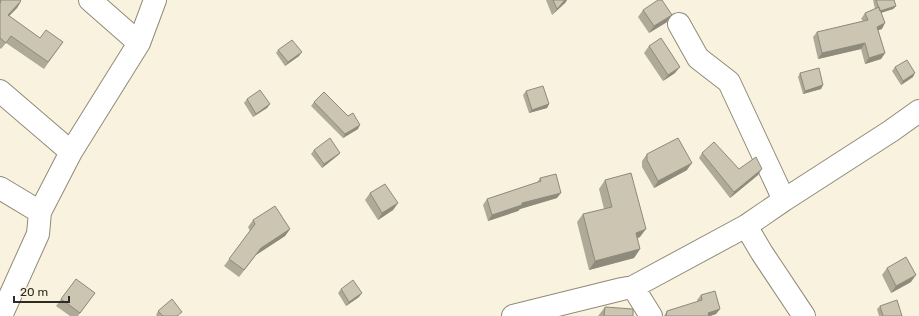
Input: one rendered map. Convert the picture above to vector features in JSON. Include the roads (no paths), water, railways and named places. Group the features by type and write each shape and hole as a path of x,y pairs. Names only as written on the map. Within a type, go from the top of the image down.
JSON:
{"street":[{"path":"90,0 139,43"},
{"path":"1,316 38,234 40,212 71,152 139,43 155,0"},
{"path":"679,24 698,58 729,82 784,200"},
{"path":"0,92 71,152"},
{"path":"513,316 633,287 746,226 890,131 919,110"},
{"path":"0,188 40,212"},
{"path":"746,226 804,316"},
{"path":"633,287 651,316"}]}
